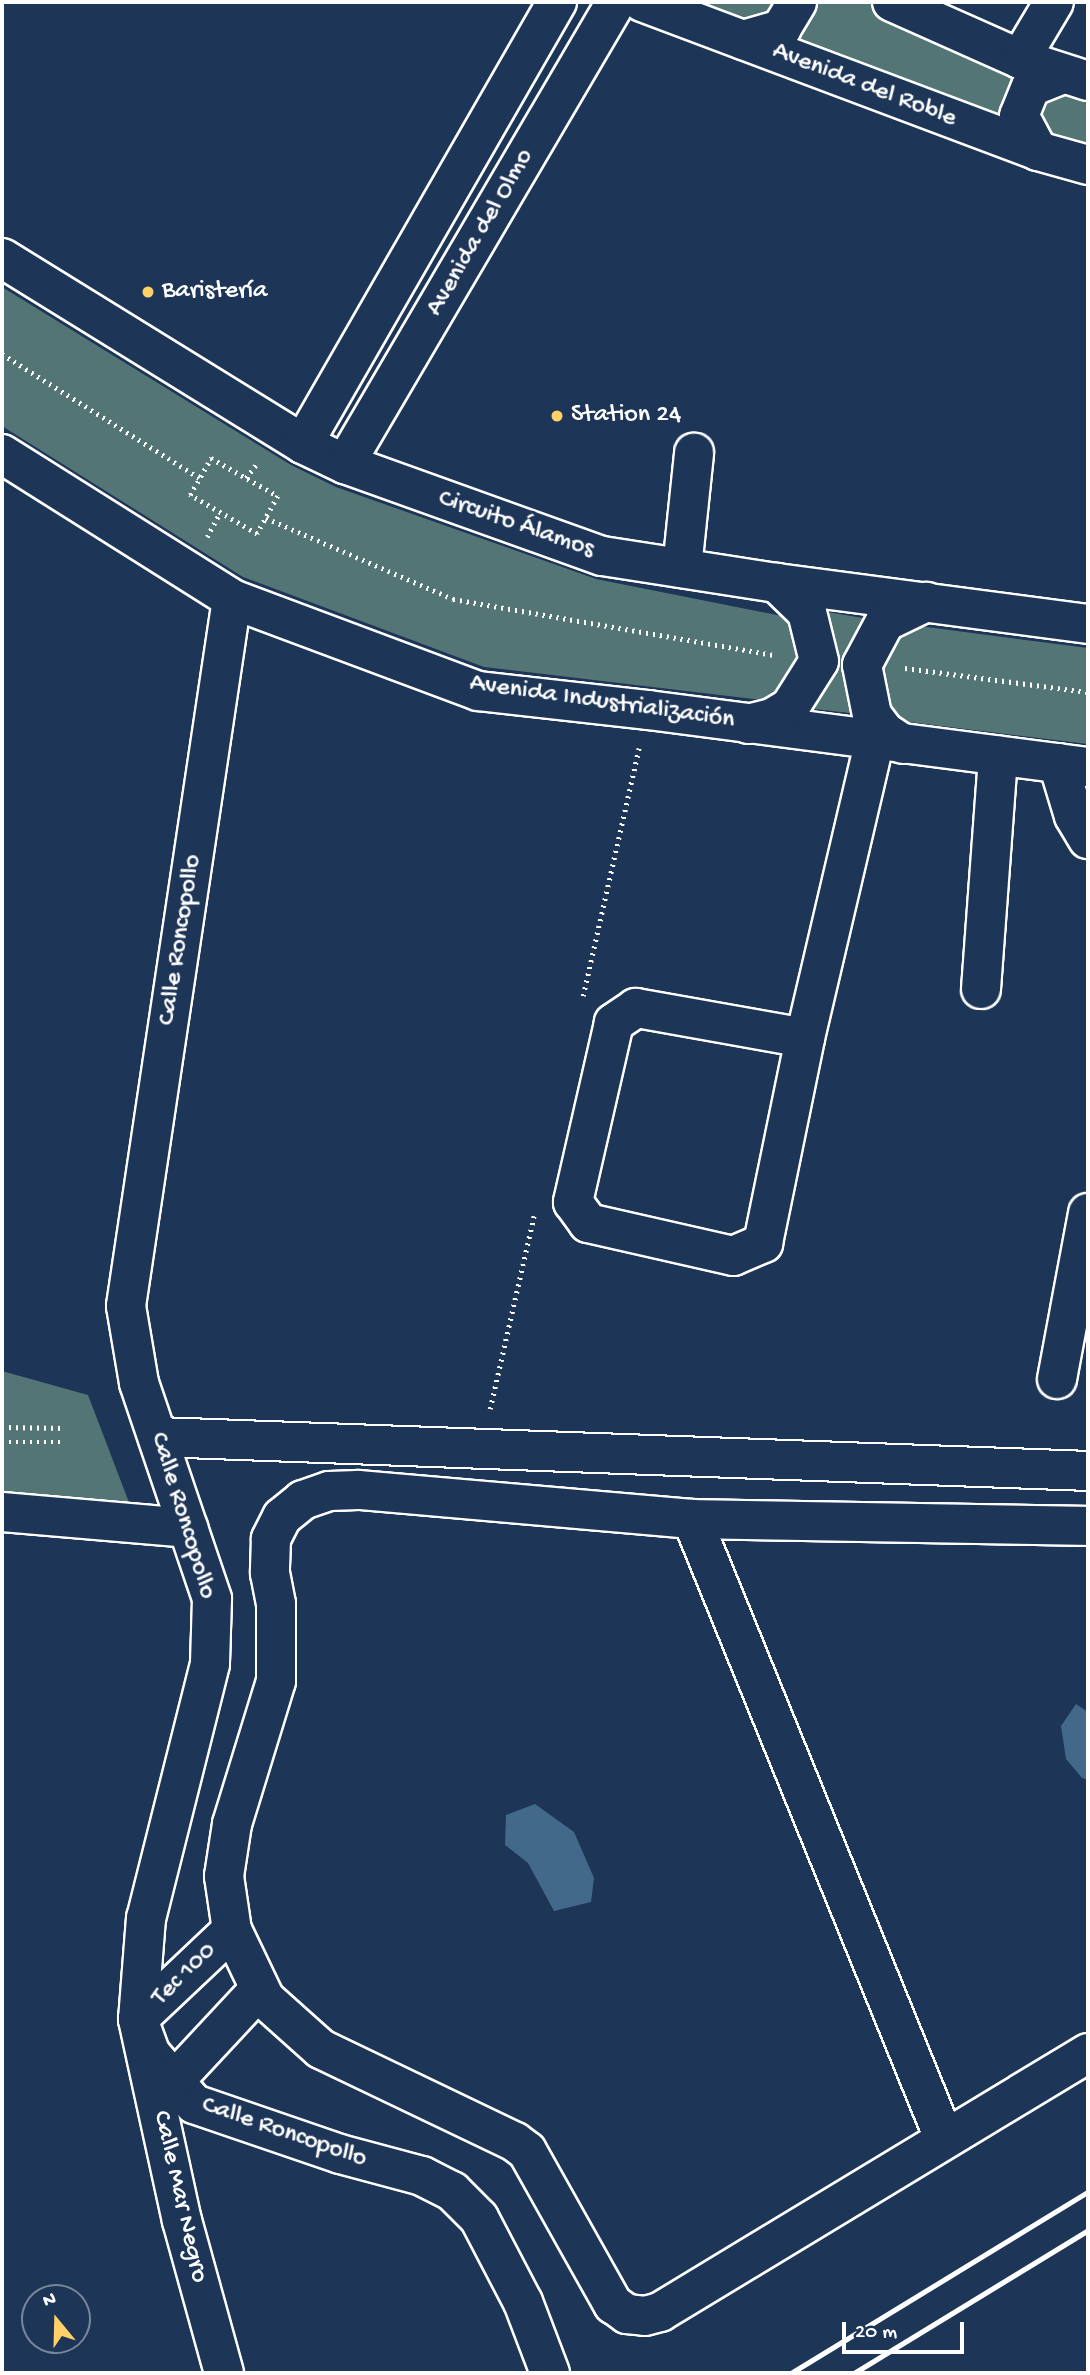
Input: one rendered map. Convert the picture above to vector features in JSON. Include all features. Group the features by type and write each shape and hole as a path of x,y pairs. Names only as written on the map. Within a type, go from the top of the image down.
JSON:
{"street":[{"name":"Avenida del Olmo","path":"303,444 557,2"},
{"name":"Avenida del Olmo","path":"345,464 616,2"},
{"name":"Avenida del Roble","path":"642,2 1038,151 1088,165"},
{"path":"743,40 781,29 797,2"},
{"path":"892,2 1020,59 1076,77"},
{"path":"1020,59 1054,2"},
{"path":"1038,151 1019,116 1031,87 1076,77"},
{"name":"Circuito Álamos","path":"2,258 303,444 345,464 602,556 777,583 1088,624"},
{"path":"682,568 694,453"},
{"name":"Avenida Industrialización","path":"2,454 232,599 478,691 1073,765"},
{"path":"748,724 772,718 790,707 820,661 807,612 777,583"},
{"name":"Calle Roncopollo","path":"232,599 126,1306 139,1383 212,1600 210,1664 146,1918 138,2019 151,2054 194,2104 228,2118 340,2154 422,2176 452,2191 479,2218 523,2302 550,2373"},
{"path":"805,1038 636,1008 614,1023 573,1202 588,1223 733,1256 763,1243 805,1038 889,742 884,730 872,715 862,665 885,622 926,602"},
{"path":"981,989 998,756"},
{"path":"1073,765 1074,816 1088,839"},
{"path":"1057,1379 1088,1213"},
{"path":"158,1437 1088,1471"},
{"path":"1088,1526 692,1519 358,1490 329,1491 303,1500 282,1517 271,1539 270,1573 276,1604 276,1681 233,1824 224,1876 232,1930 259,1990 321,2049 515,2142 527,2151 613,2304 627,2314 645,2316 660,2312 1088,2053"},
{"path":"2,1512 188,1528"},
{"path":"692,1519 944,2138"},
{"name":"Tec 100","path":"138,2019 232,1930"},
{"path":"174,2081 259,1990"},
{"name":"Calle Mar Negro","path":"138,2019 182,2221 223,2373"}],"path":[{"path":"2,354 200,478"},
{"path":"211,458 278,496 257,534 190,495 200,478 211,458"},
{"path":"265,518 453,599 820,661"},
{"path":"862,665 1088,692"},
{"path":"2,1427 65,1428"},
{"path":"2,1442 64,1442"}],"green space":[{"path":"642,2 892,2 1088,81 1088,165"},
{"path":"2,287 291,465 336,487 596,579 797,619 808,660 770,701 484,667 243,577 2,426"},
{"path":"821,611 875,620 859,714 805,708"},
{"path":"919,626 1088,648 1088,744 893,720 875,666 895,631"},
{"path":"2,1371 88,1395 130,1505 2,1495"}],"water":[{"path":"1076,1704 1088,1712 1088,1780 1082,1778 1066,1759 1061,1726"},
{"path":"535,1804 574,1832 594,1878 591,1902 554,1911 528,1863 505,1845 506,1815"}],"railway":[{"path":"791,2373 1088,2192"},
{"path":"854,2373 1088,2230"}],"place":[{"name":"Baristería","path":"148,292"},
{"name":"Station 24","path":"557,416"}]}
